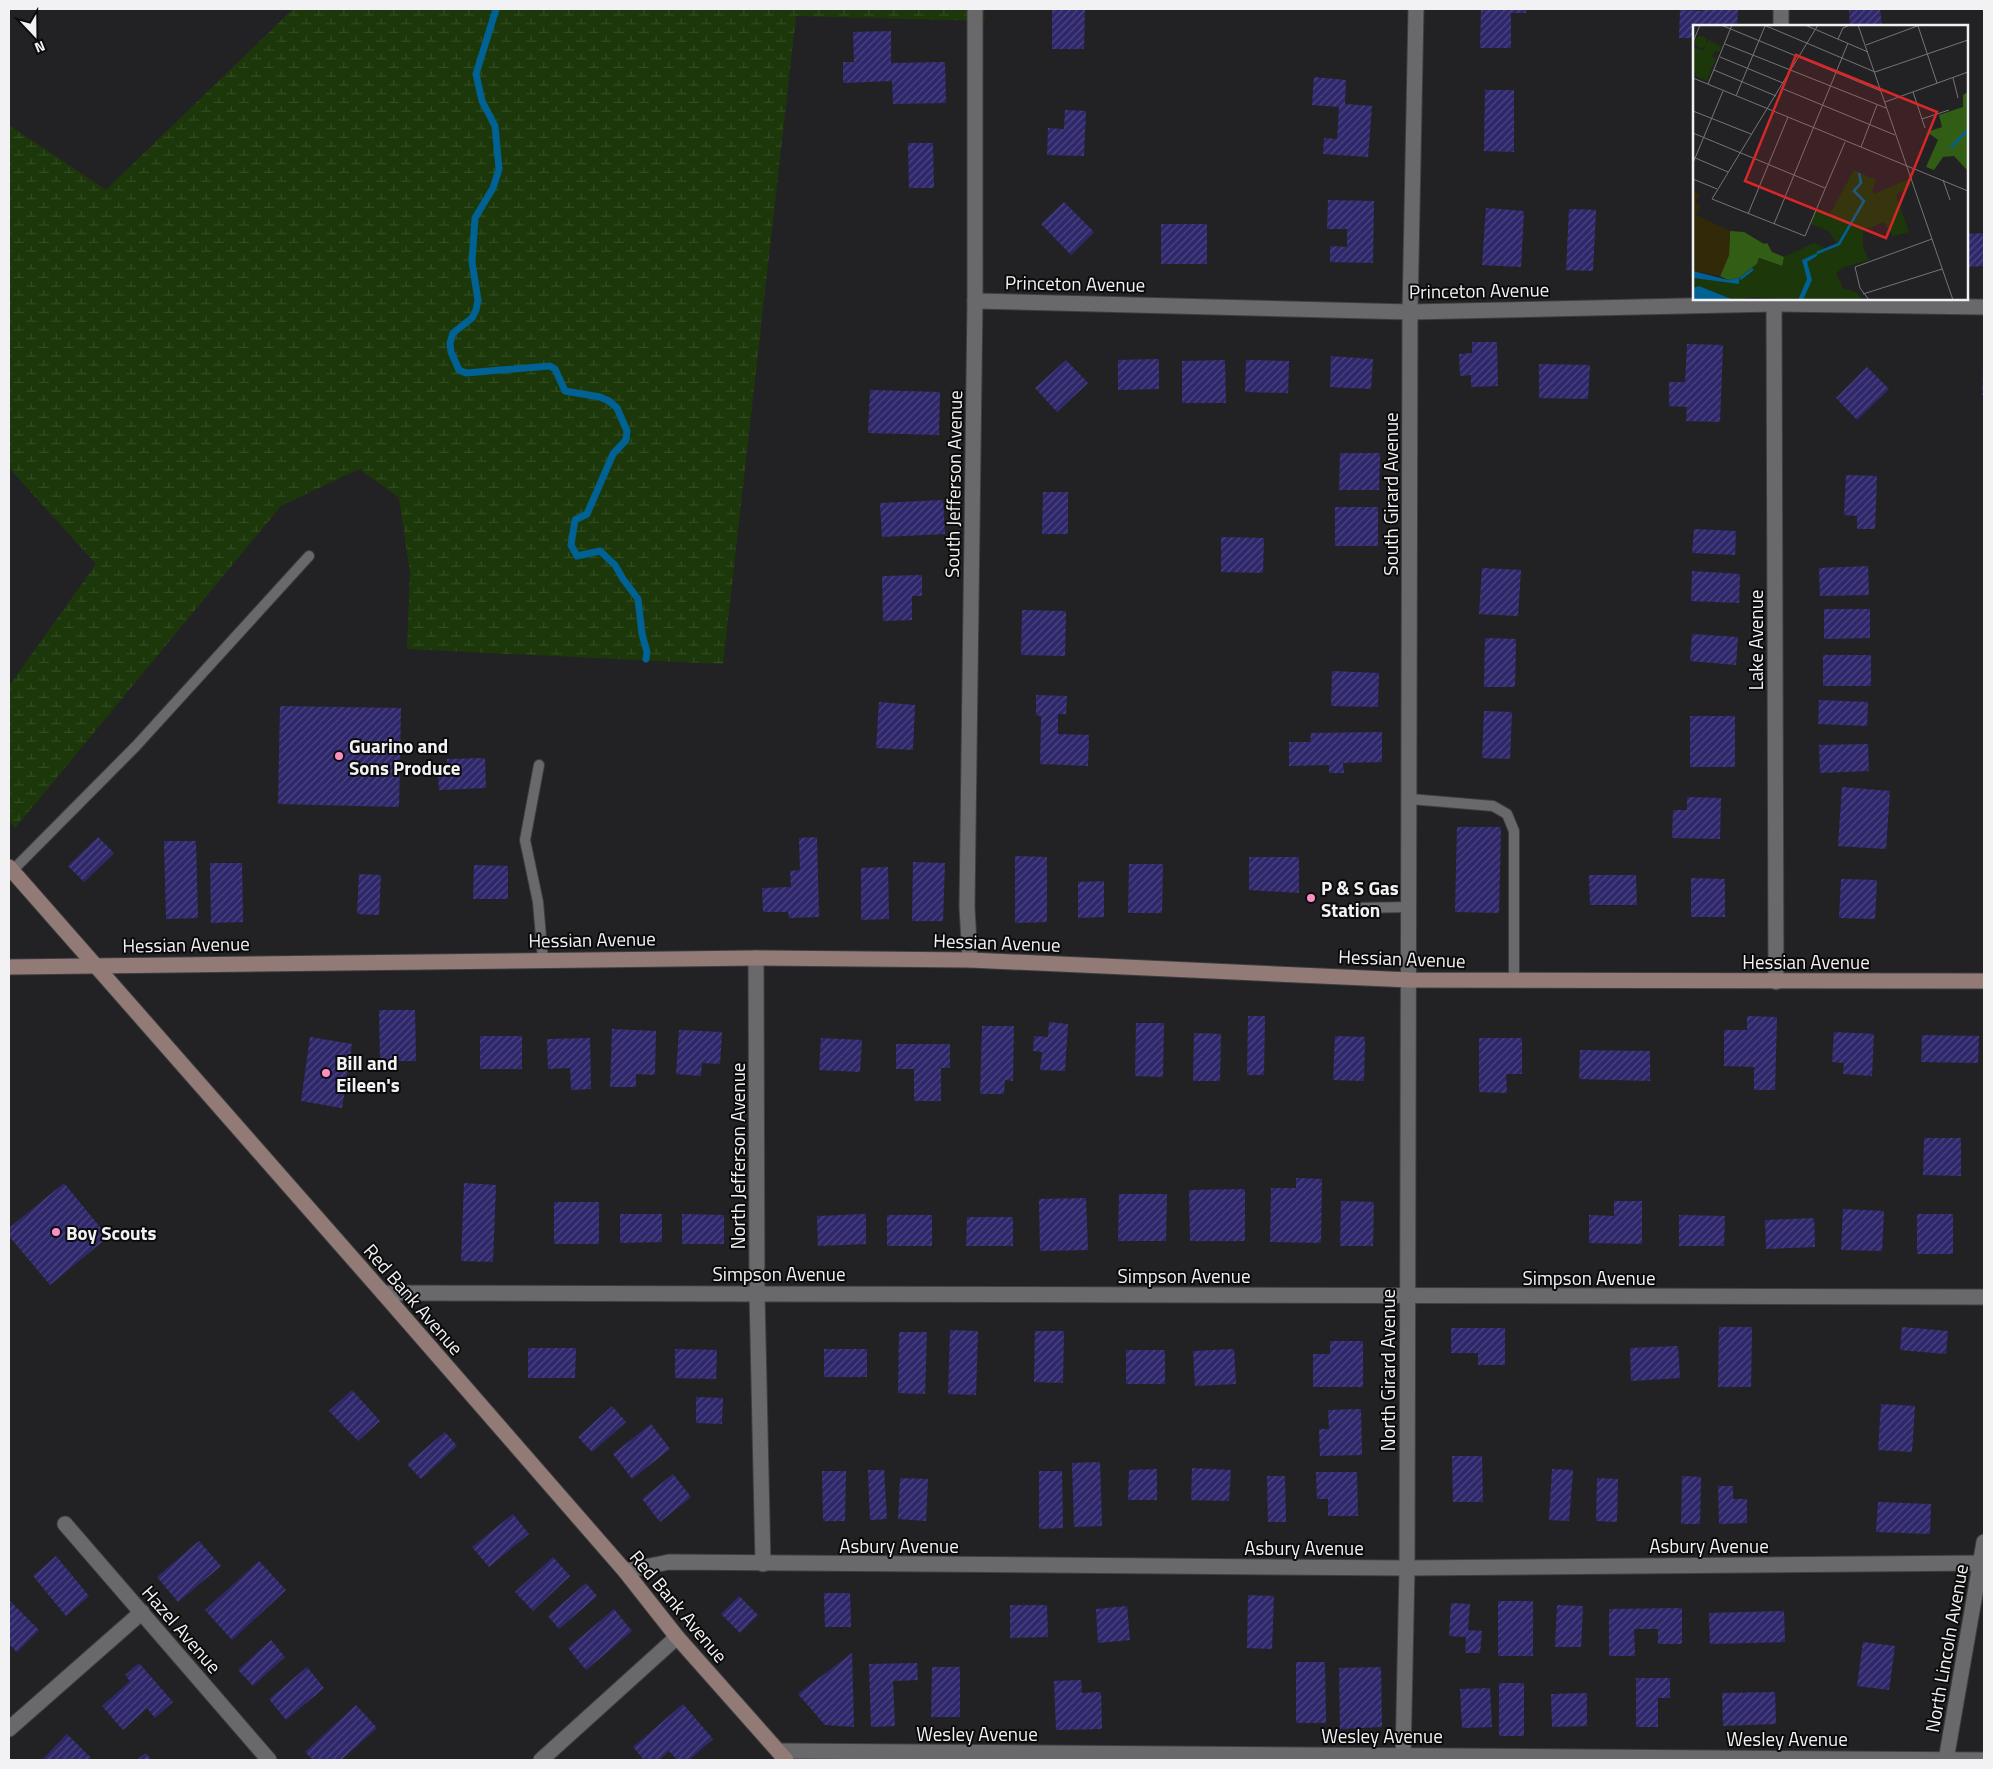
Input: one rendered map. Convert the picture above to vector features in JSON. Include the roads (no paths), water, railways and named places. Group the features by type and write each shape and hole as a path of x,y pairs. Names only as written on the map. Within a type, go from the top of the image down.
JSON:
{"main road":[{"name":"Red Bank Avenue","path":"10,869 93,966 383,1293 625,1572 677,1637 783,1756"},
{"name":"Hessian Avenue","path":"9,967 756,958 970,960 1410,980 1984,981"}],"street":[{"name":"South Jefferson Avenue","path":"970,960 967,907 975,301 975,9"},
{"name":"South Girard Avenue","path":"1410,980 1410,312 1416,9"},
{"path":"1780,25 1781,9"},
{"name":"Princeton Avenue","path":"975,301 1410,312 1774,301 1984,308"},
{"name":"Lake Avenue","path":"1774,301 1776,982"},
{"name":"North Jefferson Avenue","path":"756,958 757,1293 763,1564"},
{"name":"North Girard Avenue","path":"1403,1758 1407,1568 1410,980"},
{"name":"Simpson Avenue","path":"383,1293 1984,1297"},
{"name":"Hazel Avenue","path":"65,1524 269,1760"},
{"name":"North Lincoln Avenue","path":"1946,1760 1983,1563 1984,1542"},
{"name":"Asbury Avenue","path":"625,1572 669,1562 1407,1568 1983,1563"},
{"path":"9,1729 142,1612"},
{"path":"541,1760 677,1637"},
{"name":"Wesley Avenue","path":"783,1756 1984,1760"}],"lane":[{"path":"10,869 136,746 309,556"},
{"path":"539,766 525,840 538,902 542,960"},
{"path":"1410,799 1493,806 1508,814 1514,832 1514,980"},
{"path":"1354,908 1410,907"}],"waterway":[{"path":"496,9 476,74 482,101 495,126 499,169 493,188 475,218 472,262 478,300 476,310 472,318 453,333 450,343 451,352 459,370 466,373 550,366 555,369 565,391 600,397 609,401 617,408 627,431 626,440 613,454 587,514 575,520 571,545 577,556 600,551 615,565 638,599 642,634 647,652 646,659"}],"place":[{"name":"Guarino and Sons Produce","path":"339,756"},
{"name":"P & S Gas Station","path":"1311,898"},
{"name":"Bill and Eileen's","path":"326,1073"},
{"name":"Boy Scouts","path":"56,1232"}]}
